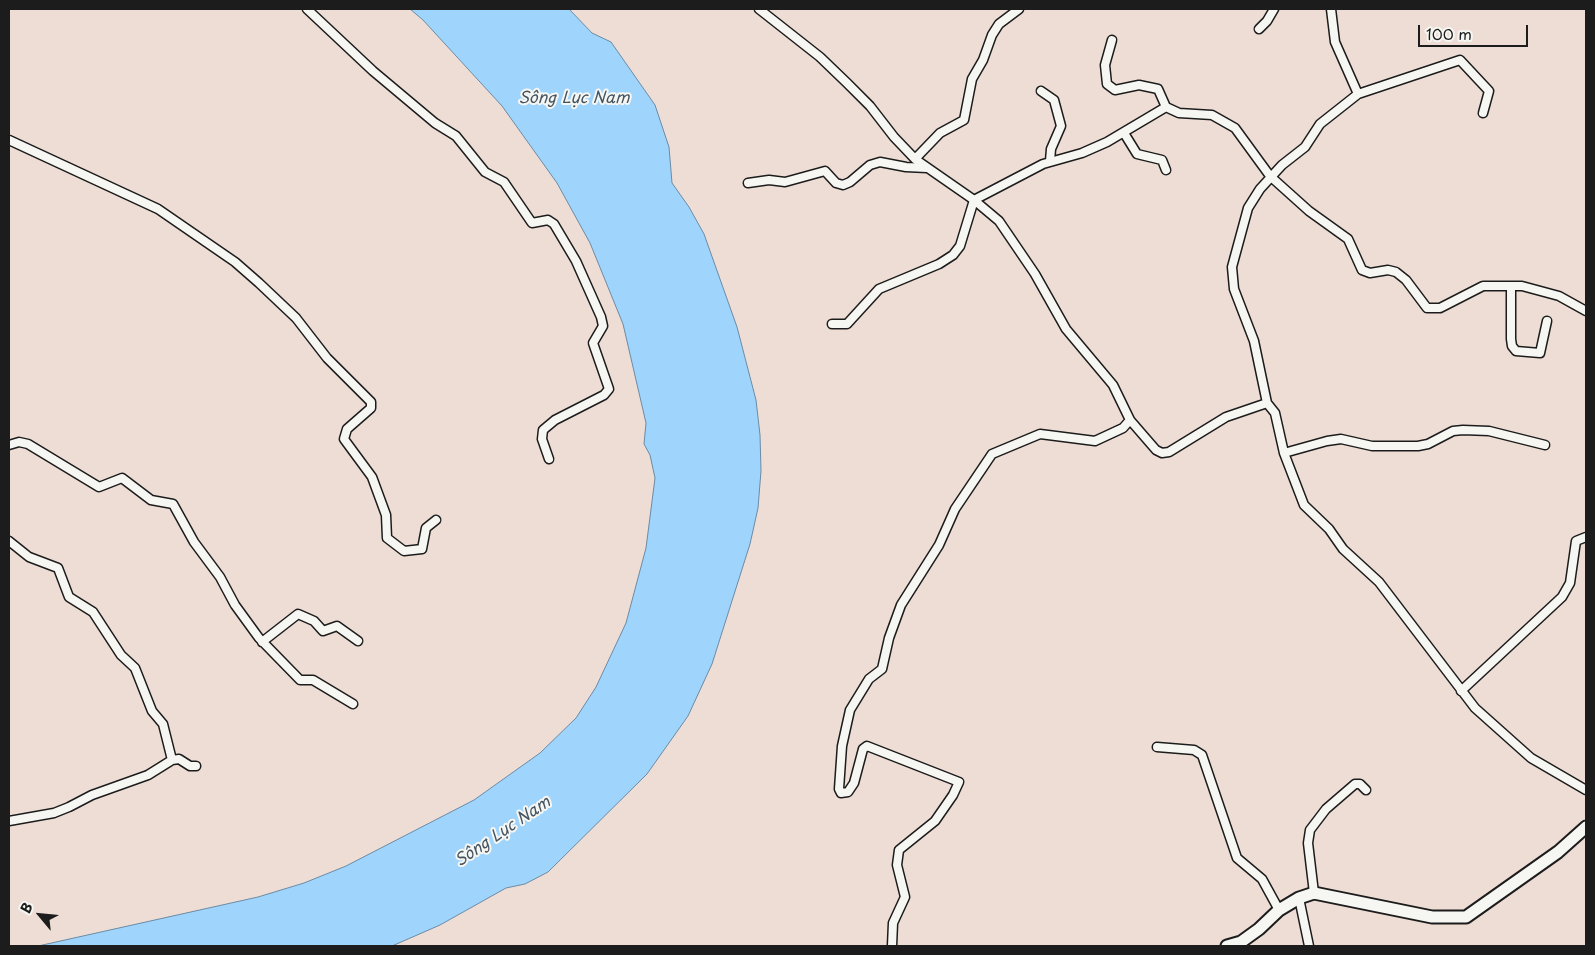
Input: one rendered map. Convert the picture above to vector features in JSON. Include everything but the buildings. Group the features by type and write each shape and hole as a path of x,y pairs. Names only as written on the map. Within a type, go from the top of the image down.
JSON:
{"street":[{"path":"307,9 373,71 435,123 456,136 485,172 504,182 532,223 548,220 554,224 576,261 601,317 603,326 593,343 609,389 604,395 555,420 543,430 542,439 549,460"},
{"path":"759,9 843,79 870,106 915,159 974,200 994,217 1014,240 1066,329 1113,385 1130,420 1156,450 1165,453 1226,417 1267,403"},
{"path":"915,159 940,133 964,120 972,79 983,60 992,35 999,24 1019,9"},
{"path":"1258,29 1267,21 1274,9"},
{"path":"1331,9 1335,42 1358,94"},
{"path":"1112,40 1105,65 1107,84 1115,90 1139,86 1158,89 1166,108 1179,113 1212,115 1228,123 1239,132 1270,176 1309,211 1348,239 1362,270 1370,273 1388,270 1396,272 1406,280 1427,308 1440,308 1483,286 1526,287 1554,295 1586,311"},
{"path":"1483,113 1489,91 1460,60 1358,94 1320,124 1305,147 1270,176 1248,208 1232,267 1232,276 1254,341 1267,403 1277,418 1284,453 1304,505 1329,529 1343,549 1379,582 1475,708 1530,758 1586,790"},
{"path":"1041,91 1054,100 1061,126 1051,149 1050,161"},
{"path":"832,324 846,324 879,289 939,264 957,252 974,200 1050,161 1082,153 1124,133 1166,108"},
{"path":"1124,133 1137,154 1162,160 1166,170"},
{"path":"9,140 158,209 228,257 253,278 296,318 327,358 370,402 371,408 347,429 344,439 372,477 386,515 386,538 406,552 422,549 426,528 436,520"},
{"path":"748,184 769,180 785,182 794,177 825,171 836,183 843,185 850,182 870,165 880,162 906,167 927,168"},
{"path":"1511,287 1511,338 1512,346 1516,351 1540,353 1547,321"},
{"path":"892,946 892,923 904,897 897,865 899,850 935,821 953,795 959,782 867,746 863,749 854,783 848,792 841,793 839,789 842,746 850,710 868,679 882,669 889,638 900,605 939,545 955,510 992,454 1040,434 1095,441 1123,428 1130,420"},
{"path":"1284,453 1341,439 1372,446 1418,446 1428,444 1454,431 1463,430 1489,431 1545,445"},
{"path":"9,445 19,442 28,444 99,487 122,478 151,500 173,504 194,542 262,642 300,680 313,680 353,704"},
{"path":"1461,691 1567,591 1576,541 1586,537"},
{"path":"9,541 29,557 58,568 69,597 93,612 121,655 138,673 152,711 163,724 172,760"},
{"path":"262,642 298,614 314,621 323,631 337,626 358,641"},
{"path":"1157,747 1194,750 1202,755 1237,858 1262,879 1279,910"},
{"path":"9,821 54,813 69,808 92,795 148,775 172,760 179,760 190,766 196,766"},
{"path":"1314,893 1308,843 1310,830 1326,809 1355,784 1360,784 1366,790"},
{"path":"1227,946 1241,942 1279,910 1299,898 1314,893 1432,917 1466,917 1558,852 1586,827"},
{"path":"1299,898 1309,946"}],"water":[{"name":"Sông Lục Nam","path":"410,9 569,9 592,33 611,42 655,105 669,147 672,183 689,207 704,234 737,327 756,400 760,435 761,471 758,508 750,544 712,664 688,716 647,774 548,872 525,884 506,888 440,925 392,946 38,946 258,897 304,883 346,866 474,800 540,753 576,718 596,687 626,623 646,548 655,478 650,455 644,444 646,423 623,324 590,243 557,183 502,106 423,20"}]}
